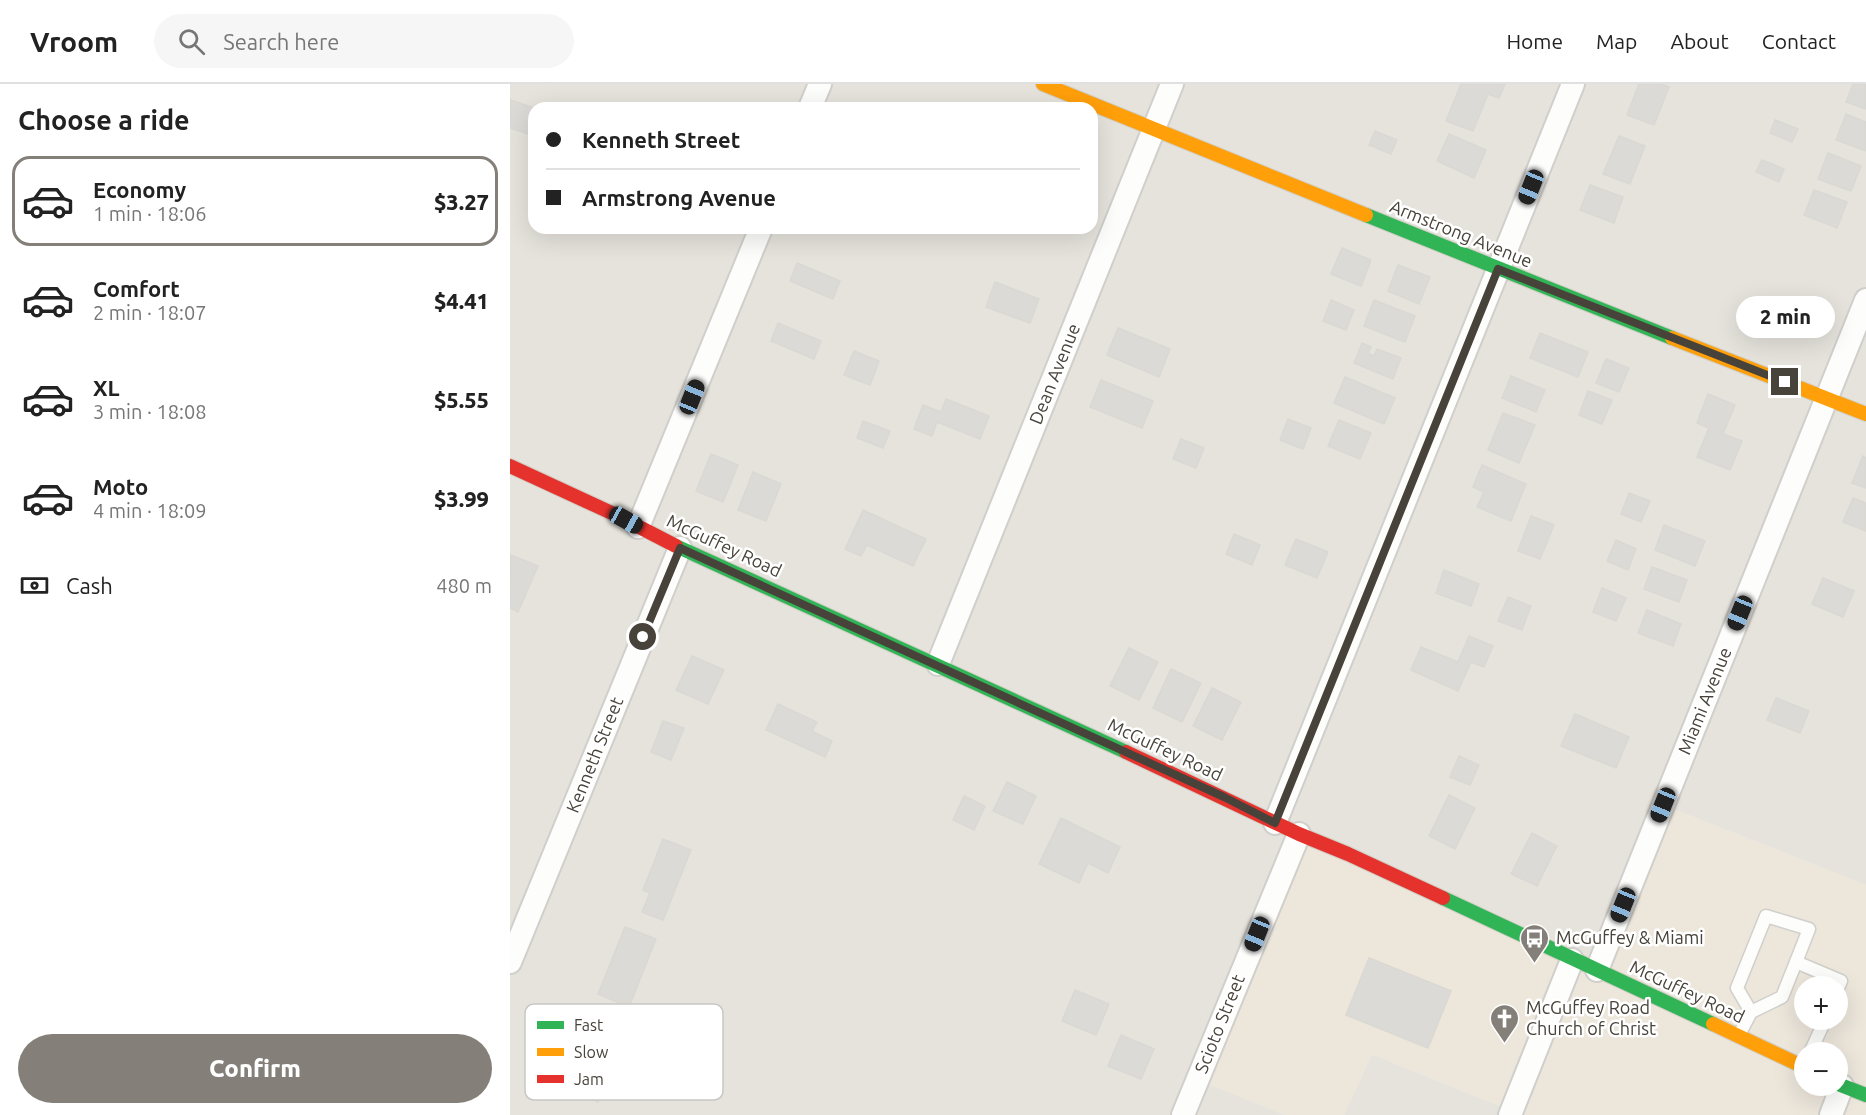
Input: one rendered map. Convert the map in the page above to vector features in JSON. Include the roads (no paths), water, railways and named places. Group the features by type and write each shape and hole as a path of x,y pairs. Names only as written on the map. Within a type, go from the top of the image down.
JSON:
{"street":[{"path":"812,102 820,84"},
{"name":"Armstrong Avenue","path":"1043,84 1086,102"},
{"name":"Dean Avenue","path":"938,664 1172,84"},
{"path":"1275,823 1573,84"},
{"name":"Armstrong Avenue","path":"1098,107 1498,269 1866,414"},
{"path":"638,527 759,234"},
{"name":"Miami Avenue","path":"1597,970 1866,300"},
{"name":"McGuffey Road","path":"510,466 614,514 680,548 938,664 1275,823 1348,854 1572,960 1794,1061"},
{"name":"Kenneth Street","path":"510,962 680,548"},
{"name":"Scioto Street","path":"1183,1115 1299,834"},
{"path":"1510,1115 1572,960"},
{"path":"1848,1088 1866,1095"},
{"path":"1831,1115 1837,1096"}],"lane":[{"path":"1739,1036 1751,1012 1782,997 1809,929 1766,916 1737,988 1751,1012"},
{"path":"1796,962 1829,976"}],"place":[{"name":"McGuffey & Miami","path":"1535,964"},
{"name":"McGuffey Road Church of Christ","path":"1505,1044"}]}
